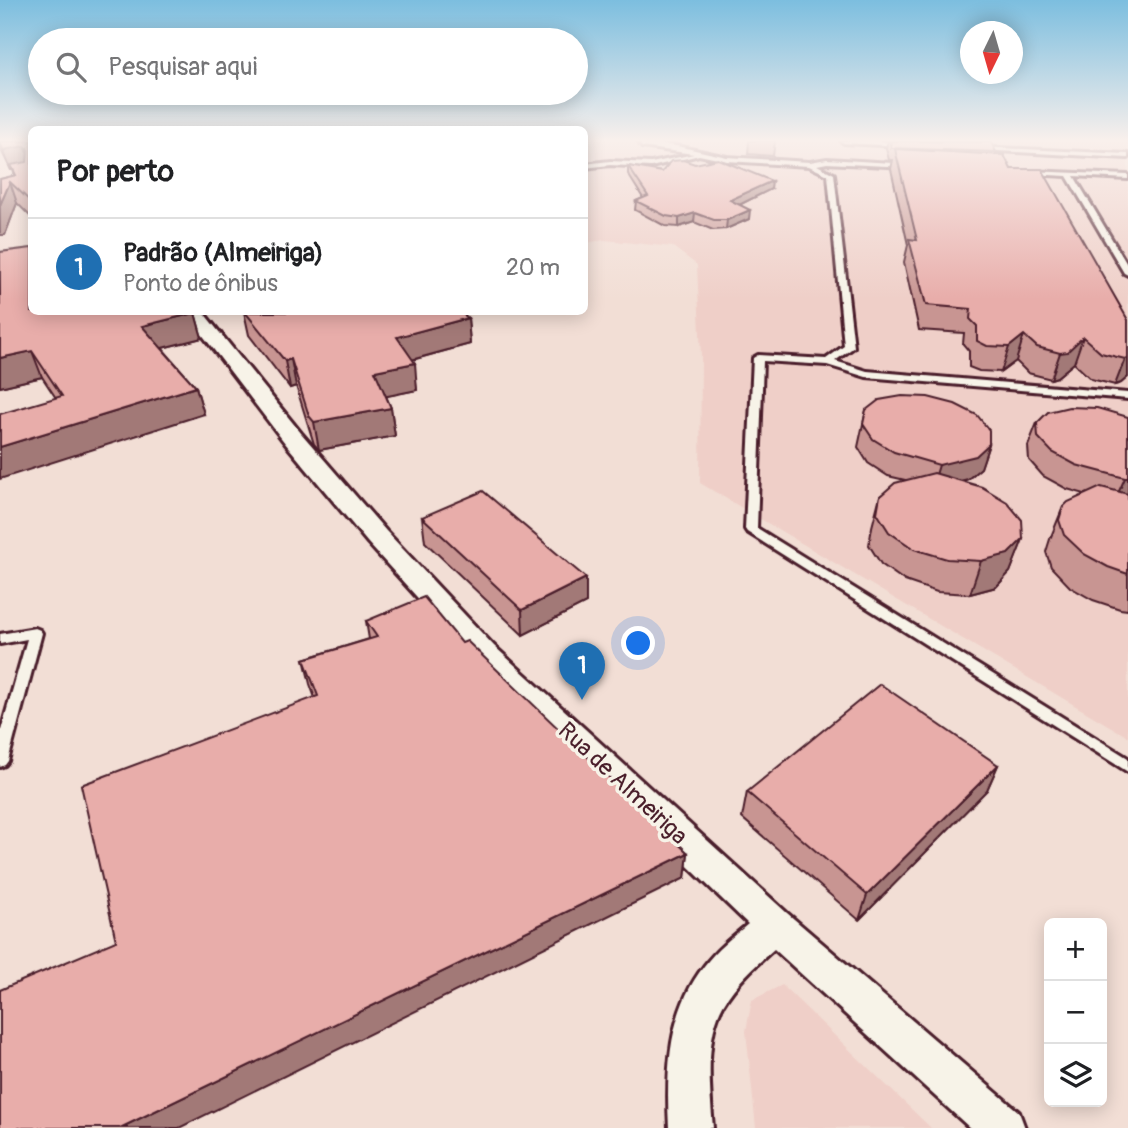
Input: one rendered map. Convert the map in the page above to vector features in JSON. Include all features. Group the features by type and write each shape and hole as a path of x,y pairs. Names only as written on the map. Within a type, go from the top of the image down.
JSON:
{"street":[{"name":"Rua de Almeiriga","path":"196,315 343,498 484,653 774,925 1003,1128"},
{"path":"691,1128 688,1090 695,1025 718,978 774,925"}],"lane":[{"path":"828,362 849,347 833,194"},
{"path":"1081,194 1128,273"},
{"path":"1128,396 866,374 828,362 758,358 751,529 1128,766"},
{"path":"0,639 35,633 0,761"}],"shaded area":[{"path":"588,194 1128,194 1128,737 700,483 701,357 697,265 673,247 604,240 588,243"},
{"path":"782,985 931,1128 756,1128 746,1031 752,1000"}],"building":[{"path":"646,194 744,194 730,200 750,210 727,220 714,220 695,213 679,218 666,216 636,201 648,196"},
{"path":"906,194 1056,194 1128,320 1128,358 1101,353 1083,337 1067,352 1060,353 1037,347 1024,335 1009,347 987,346 977,341 977,326 970,319 971,309 926,305 909,239 917,240"},
{"path":"28,248 28,315 187,315 142,326 196,387 0,447 0,414 62,396 32,351 0,358 0,252"},
{"path":"247,315 464,315 468,318 397,337 415,363 375,371 391,408 314,422 309,416 291,359 285,361"},
{"path":"902,396 928,397 955,404 977,415 989,430 989,444 976,456 939,465 894,452 873,439 863,424 866,410 879,400"},
{"path":"1069,407 1097,408 1128,417 1128,478 1076,465 1052,452 1038,437 1037,423 1048,412"},
{"path":"934,473 982,487 1007,502 1022,520 1023,539 1008,554 981,561 947,559 914,549 889,532 877,513 880,496 895,483"},
{"path":"1101,487 1128,494 1128,574 1084,554 1064,535 1059,520 1063,507 1068,502"},
{"path":"483,491 586,578 522,610 422,517"},
{"path":"424,597 462,643 467,641 688,853 120,1128 0,1128 0,990 116,941 81,785 318,696 304,659 377,637 366,621"},
{"path":"880,684 998,765 867,895 747,792"}],"place":[{"name":"Padrão (Almeiriga)","path":"582,700"}]}
